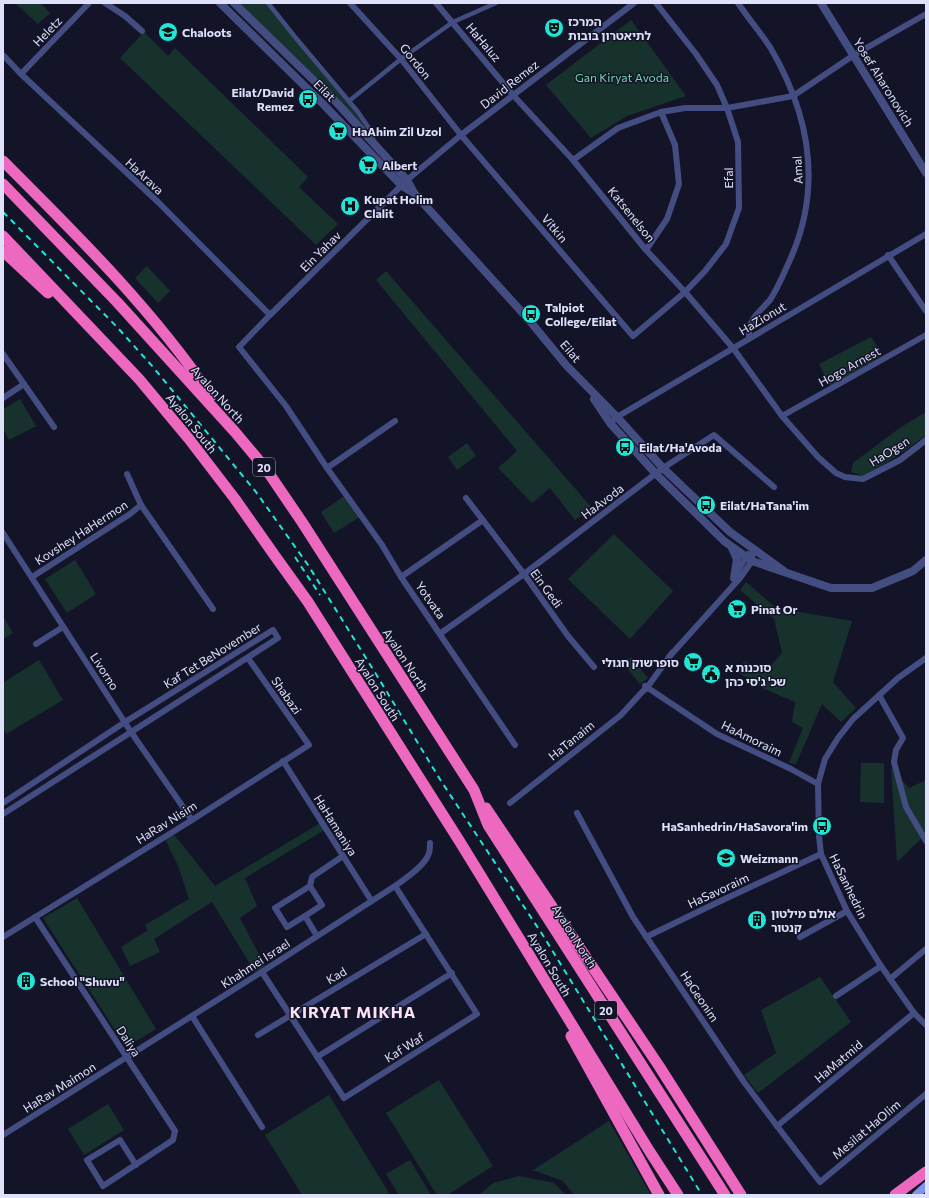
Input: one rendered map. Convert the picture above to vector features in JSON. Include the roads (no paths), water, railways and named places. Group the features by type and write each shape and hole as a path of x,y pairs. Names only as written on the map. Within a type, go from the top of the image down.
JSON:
{"highway":[{"path":"3,161 72,230 174,344 235,432"},
{"name":"Ayalon North","path":"3,184 117,302 235,432 266,469 302,522 474,790 488,825 725,1195"},
{"name":"Ayalon South","path":"3,236 139,379 189,439 235,499 304,596 497,902 650,1152 678,1195"},
{"path":"3,251 112,351"},
{"path":"474,790 659,1066 741,1195"},
{"path":"497,902 659,1195"},
{"path":"895,1195 926,1172"}],"main road":[{"path":"916,1195 926,1186"}],"street":[{"name":"Heletz","path":"21,74 89,3"},
{"path":"105,3 125,16 142,31"},
{"name":"Eilat","path":"220,3 414,193 529,320 582,382 617,417 663,468 730,532 784,571"},
{"name":"Eilat","path":"234,3 337,103 373,144 404,183"},
{"path":"268,3 349,101 373,134 373,144"},
{"name":"Gordon","path":"350,3 401,59 461,135"},
{"name":"HaHaluz","path":"436,3 513,95"},
{"path":"349,101 401,59 453,22 496,3"},
{"name":"David Remez","path":"404,183 461,135 634,3"},
{"name":"Efal","path":"633,336 685,292 705,271 726,244 739,208 738,142 727,108 717,85 696,54 656,3"},
{"name":"Amal","path":"738,3 769,46 785,76 803,125 808,154 809,189 803,220 793,253 779,286 770,300 752,321 749,338"},
{"name":"Yosef Aharonovich","path":"821,3 926,173"},
{"path":"573,160 618,128 662,112 685,108 727,108 793,96 854,55 926,14"},
{"name":"HaArava","path":"3,56 158,202 270,315"},
{"name":"Katsenelson","path":"513,95 573,160 646,250 685,292 733,348"},
{"path":"646,250 667,219 679,184 676,145 662,112"},
{"name":"Vitkin","path":"461,135 633,336"},
{"name":"Ein Yahav","path":"270,315 404,183"},
{"name":"HaZionut","path":"610,423 617,417 749,338 926,234"},
{"path":"888,255 926,310"},
{"name":"Yotvata","path":"270,315 239,347 286,406 327,468 382,545 401,577 515,745"},
{"name":"Hogo Arnest","path":"782,416 926,335"},
{"path":"733,348 782,416"},
{"path":"3,354 54,427"},
{"name":"Eilat","path":"582,382 610,423 656,474 732,547 749,559"},
{"path":"3,398 24,384"},
{"name":"HaOgen","path":"782,416 818,457 836,473 846,477 863,479 900,460 926,440"},
{"path":"327,468 395,421"},
{"name":"HaAvoda","path":"440,633 524,574 663,468 714,435 774,487"},
{"name":"Kovshey HaHermon","path":"127,474 141,505 213,609"},
{"name":"Ein Gedi","path":"466,498 524,574 568,636 594,667"},
{"name":"Kovshey HaHermon","path":"32,577 130,514 141,505"},
{"path":"401,577 483,520"},
{"name":"Livorno","path":"3,533 131,732 192,820"},
{"path":"732,547 737,559 734,578"},
{"name":"HaTanaim","path":"510,803 621,715 645,688 672,653 740,578 753,549"},
{"path":"749,559 784,571 796,577 832,588 872,588 913,570 926,560"},
{"name":"HaTanaim","path":"720,600 734,578 749,559"},
{"path":"36,644 63,627"},
{"name":"Kaf Tet BeNovember","path":"3,803 125,722 273,630 278,638 3,814"},
{"name":"Shabazi","path":"248,658 309,745"},
{"name":"HaSanhedrin","path":"926,658 898,678 853,719 838,738 825,759 818,784 819,836 821,854 847,911 881,966 914,1013 926,1026"},
{"name":"HaAmoraim","path":"645,688 716,734 791,769 818,784"},
{"path":"879,695 903,738 896,750 894,762 906,807 926,842"},
{"name":"HaRav Nisim","path":"3,937 192,820 309,745"},
{"name":"HaHamaniya","path":"283,761 371,900"},
{"name":"HaGeonim","path":"577,813 633,917 646,937 744,1082 820,1182"},
{"name":"Khahmei Israel","path":"126,1057 262,972 410,876 423,863 429,854 430,843"},
{"name":"HaSavoraim","path":"646,937 821,854"},
{"path":"310,886 275,908 287,927 322,905 310,886 312,877 344,856"},
{"path":"262,972 317,1057 452,973 395,886"},
{"path":"800,937 847,911"},
{"path":"305,916 317,936"},
{"name":"Daliya","path":"35,918 175,1131 173,1140 136,1165 103,1186 87,1160 120,1140 136,1165"},
{"name":"Kad","path":"258,1034 426,934"},
{"path":"890,979 926,949"},
{"path":"836,996 881,966"},
{"name":"Kaf Waf","path":"317,1057 344,1098 477,1014 452,973"},
{"name":"HaMatmid","path":"776,1126 914,1013"},
{"path":"192,1016 262,1127"},
{"name":"HaRav Maimon","path":"3,1135 126,1057"},
{"name":"Mesilat HaOlim","path":"820,1182 926,1094"}],"railway":[{"path":"3,212 117,327 153,367 256,492 308,565 441,781 544,937 702,1195"},
{"path":"295,557 320,595"}],"place":[{"name":"המרכז לתיאטרון בובות","path":"554,28"},
{"name":"Chaloots","path":"168,32"},
{"name":"Eilat/David Remez","path":"308,99"},
{"name":"HaAhim Zil Uzol","path":"338,131"},
{"name":"Albert","path":"368,165"},
{"name":"Kupat Holim Clalit","path":"350,206"},
{"name":"Talpiot College/Eilat","path":"531,314"},
{"name":"Eilat/Ha'Avoda","path":"625,447"},
{"name":"Eilat/HaTana'im","path":"706,505"},
{"name":"Pinat Or","path":"737,609"},
{"name":"סופרשוק חגולי","path":"693,662"},
{"name":"סוכנות א שכ' ג'סי כהן","path":"711,674"},
{"name":"HaSanhedrin/HaSavora'im","path":"822,826"},
{"name":"Weizmann","path":"726,858"},
{"name":"אולם מילטון קנטור","path":"757,920"},
{"name":"School \"Shuvu\"","path":"26,981"}],"district":[{"name":"KIRYAT MIKHA","path":"353,1011"}],"park label":[{"name":"Gan Kiryat Avoda","path":"622,77"}]}
